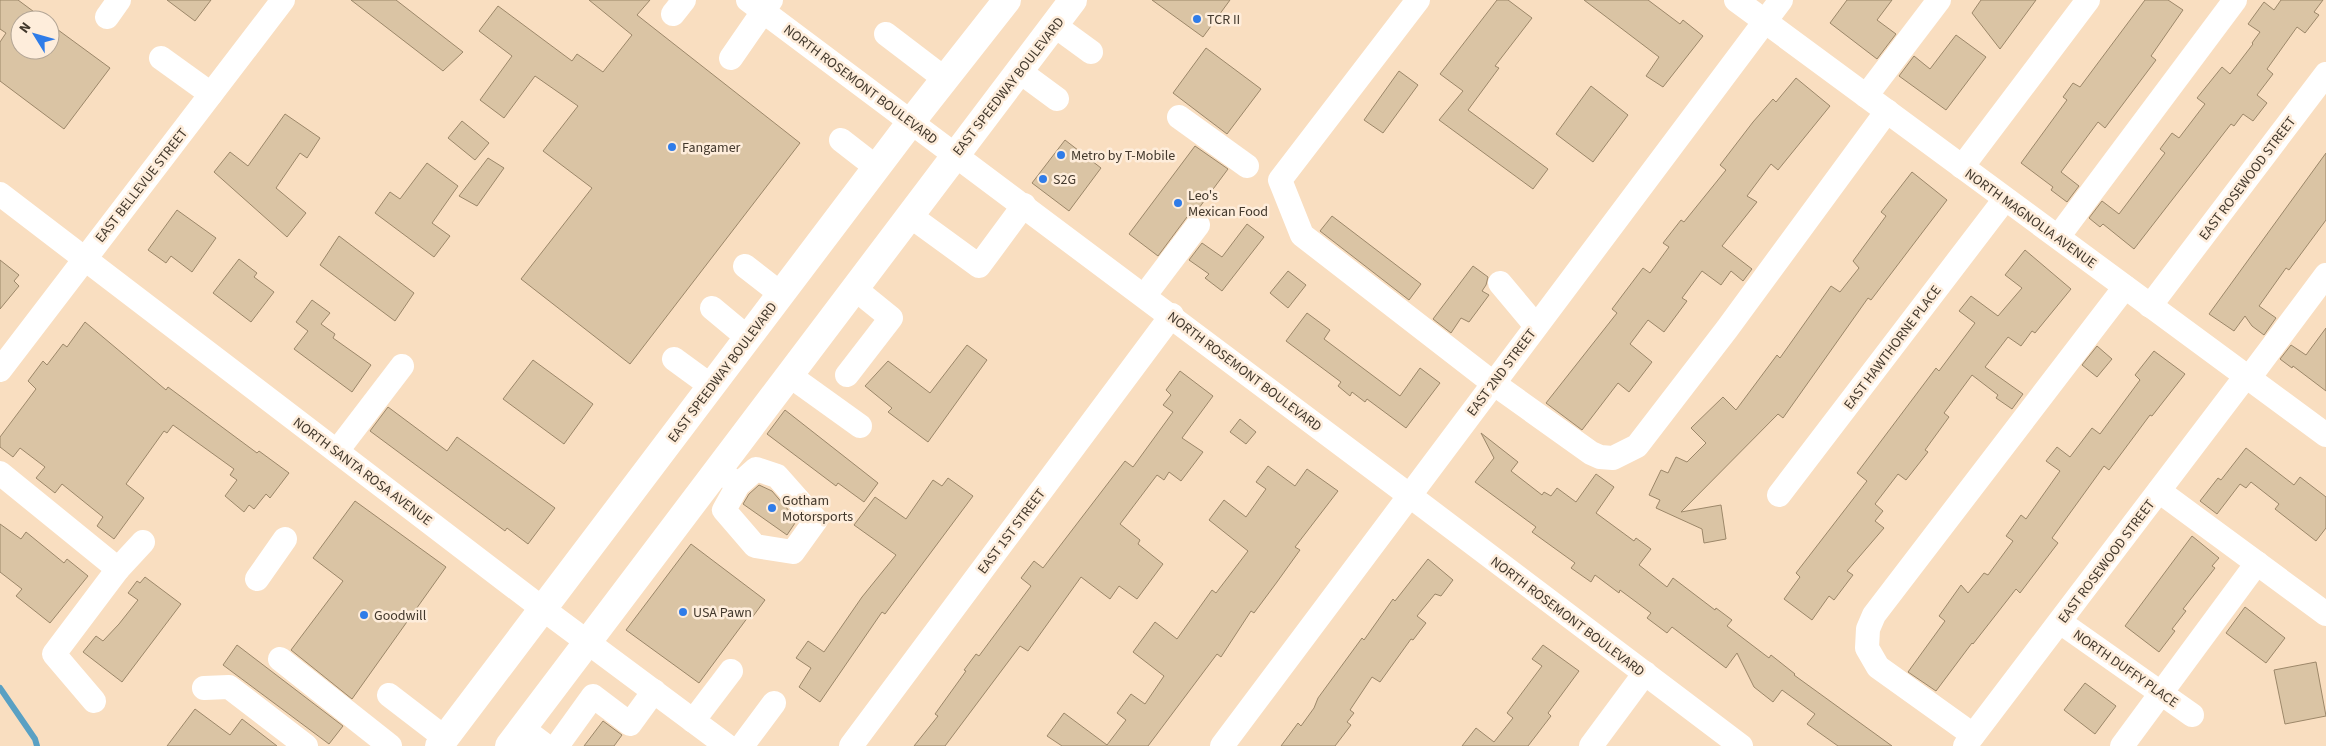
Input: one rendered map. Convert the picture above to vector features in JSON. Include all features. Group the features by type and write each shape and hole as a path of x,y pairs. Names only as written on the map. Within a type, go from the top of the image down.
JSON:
{"main road":[{"name":"EAST SPEEDWAY BOULEVARD","path":"442,742 911,122 1007,0"},
{"name":"EAST SPEEDWAY BOULEVARD","path":"516,737 588,642 728,477 789,375 954,155 1074,0"}],"street":[{"name":"EAST BELLEVUE STREET","path":"0,370 283,0"},
{"path":"1418,0 1280,180 1302,234 1493,382 1591,453 1600,457 1614,458 1637,446 1727,329 1886,111"},
{"name":"NORTH MAGNOLIA AVENUE","path":"1736,0 2326,435"},
{"name":"EAST 2ND STREET","path":"1222,746 1408,495 1781,0"},
{"path":"1866,96 1939,0"},
{"path":"1962,167 2088,0"},
{"path":"2058,237 2235,0"},
{"path":"731,58 760,4"},
{"name":"NORTH ROSEMONT BOULEVARD","path":"760,4 954,155 1172,315 1740,746"},
{"path":"1054,25 1091,52"},
{"path":"886,34 945,79"},
{"path":"161,58 211,94"},
{"path":"1019,71 1056,99"},
{"name":"EAST ROSEWOOD STREET","path":"2150,306 2326,74"},
{"path":"1179,117 1247,166"},
{"path":"841,140 877,168"},
{"name":"NORTH SANTA ROSA AVENUE","path":"0,194 542,609 727,746"},
{"name":"EAST HAWTHORNE PLACE","path":"1779,494 2005,199"},
{"path":"909,216 979,266 1024,206"},
{"path":"1145,295 1198,225"},
{"path":"745,266 781,294"},
{"name":"EAST ROSEWOOD STREET","path":"1969,741 2158,491 2326,275"},
{"path":"1500,283 1536,326"},
{"path":"1969,741 1878,667 1867,648 1868,630 1874,616 2125,287"},
{"path":"847,375 891,318 854,288"},
{"path":"712,308 748,338"},
{"name":"EAST 1ST STREET","path":"851,746 1172,315"},
{"path":"674,358 711,386"},
{"path":"337,451 402,366"},
{"path":"789,375 860,426"},
{"path":"0,473 118,569"},
{"path":"2158,491 2326,614"},
{"path":"257,579 285,539"},
{"path":"94,701 54,654 118,569 143,542"},
{"path":"2122,746 2257,563"},
{"name":"NORTH DUFFY PLACE","path":"2060,622 2192,715"},
{"path":"280,660 390,746"},
{"path":"693,721 731,671"},
{"path":"1591,746 1645,673"},
{"path":"204,688 229,687 306,746"},
{"path":"557,746 593,696 630,724 654,691"},
{"path":"388,695 442,742"},
{"path":"742,746 774,703"},
{"path":"516,737 546,746"}],"building":[{"path":"0,0 18,0 32,10 10,10 10,60 60,60 60,31 110,68 64,129 0,81 0,42 6,33 0,29"},
{"path":"167,0 211,0 195,21"},
{"path":"351,0 396,0 463,52 443,71"},
{"path":"589,0 650,0 637,15 800,143 630,364 521,279 592,188 543,151 578,106 535,76 504,118 480,100 512,56 479,31 498,6 572,61 577,54 603,72 632,35"},
{"name":"TCR II","path":"1152,0 1230,0 1203,37"},
{"path":"1497,0 1508,0 1532,18 1495,66 1499,68 1468,110 1548,169 1533,189 1439,120 1463,91 1440,74"},
{"path":"1584,0 1648,0 1680,24 1683,20 1703,36 1663,87 1646,76 1659,57"},
{"path":"1847,0 1892,0 1877,20 1896,34 1877,59 1830,23"},
{"path":"1981,0 2036,0 2000,49 1972,13"},
{"path":"2145,0 2168,0 2183,10 2151,56 2156,60 2105,128 2098,122 2061,172 2079,186 2067,202 2051,190 2053,187 2021,163 2067,100 2063,97 2073,83 2080,87"},
{"path":"2281,0 2323,0 2314,12 2319,15 2305,33 2297,27 2267,69 2273,74 2257,95 2267,103 2253,121 2243,114 2234,126 2231,124 2134,249 2103,224 2100,227 2089,218 2102,201 2119,214 2165,153 2160,149 2172,133 2179,138 2205,104 2197,98 2222,67 2230,74 2253,44 2260,32 2248,24 2264,2 2274,10"},
{"path":"1956,35 1986,57 1946,110 1899,76 1914,56 1930,69"},
{"path":"1206,48 1261,89 1227,134 1173,93"},
{"path":"1399,71 1418,85 1383,133 1364,120"},
{"path":"1796,78 1830,106 1778,170 1771,164 1747,196 1757,202 1722,246 1752,269 1743,281 1731,271 1721,285 1702,271 1682,298 1687,301 1664,332 1648,320 1630,344 1652,362 1629,392 1618,383 1582,430 1546,403 1617,313 1612,309 1643,268 1650,273 1669,247 1663,243 1681,220 1684,222 1726,170 1720,165 1753,122 1773,99 1776,102"},
{"path":"1591,86 1628,115 1593,162 1556,134"},
{"path":"285,114 320,138 307,158 300,153 276,188 306,213 287,237 214,172 230,152 248,166"},
{"path":"462,121 489,143 475,160 448,138"},
{"path":"1065,140 1101,168 1069,211 1032,183"},
{"name":"Leo's Mexican Food","path":"1195,146 1228,169 1196,212 1187,217 1158,256 1129,234"},
{"path":"2326,153 2326,220 2289,270 2286,268 2259,306 2276,318 2264,335 2252,326 2245,316 2234,331 2209,314"},
{"path":"488,158 504,168 477,206 459,196"},
{"path":"427,163 458,186 432,223 450,236 434,257 375,213 390,192 400,199"},
{"path":"1912,172 1947,200 1871,300 1868,298 1783,418 1778,414 1681,512 1721,505 1726,539 1704,543 1702,529 1656,508 1660,500 1649,495 1661,470 1668,473 1676,457 1687,462 1706,443 1691,428 1723,397 1736,410 1777,355 1780,358 1831,286 1840,292 1859,268 1853,261 1886,216 1881,212"},
{"path":"177,210 216,238 192,272 171,256 166,263 148,250"},
{"path":"1332,216 1421,284 1409,300 1320,231"},
{"path":"1247,224 1264,237 1222,291 1205,278 1209,274 1189,260 1202,243 1222,257"},
{"path":"339,236 414,293 395,321 320,265"},
{"path":"2025,250 2071,289 2035,333 2032,331 2021,346 2008,337 1985,367 2023,394 2012,409 1996,398 1998,395 1972,375 1944,413 1949,417 1925,450 1928,452 1906,480 1898,474 1875,504 1883,511 1875,521 1884,528 1847,571 1853,575 1834,600 1829,596 1812,620 1784,599 1800,577 1796,573 1867,481 1857,473 1936,368 1939,371 1975,323 1959,311 1971,296 1998,316 2022,288 2005,275"},
{"path":"239,259 257,273 254,277 274,292 251,322 213,293"},
{"path":"0,260 19,275 14,281 19,286 0,309"},
{"path":"1473,266 1488,277 1482,291 1489,295 1469,322 1461,318 1451,333 1433,319"},
{"path":"1288,271 1306,285 1288,308 1270,293"},
{"path":"312,300 330,313 321,324 335,334 333,338 371,365 352,392 294,349 308,331 296,322"},
{"path":"1307,313 1330,330 1324,339 1400,396 1420,368 1440,383 1406,428 1367,399 1365,402 1352,392 1350,396 1338,386 1341,382 1286,341"},
{"path":"85,322 166,390 168,387 257,453 259,451 289,473 270,498 266,494 254,509 249,505 244,512 225,496 237,480 230,475 234,469 173,425 167,433 164,431 126,484 144,498 114,539 97,526 103,517 62,484 55,493 36,478 45,467 20,448 13,457 0,447 0,437 36,389 28,381 43,361 47,365 63,344 67,347"},
{"path":"2326,328 2326,391 2293,366 2292,368 2280,359 2291,345 2306,355"},
{"path":"967,345 987,360 928,442 888,412 892,408 865,386 888,361 930,393"},
{"path":"2097,346 2112,359 2097,377 2082,365"},
{"path":"2154,351 2185,374 2152,416 2150,415 2109,470 2104,466 2052,538 2058,543 2020,593 2016,589 1936,691 1908,672 1945,621 1939,616 1961,585 1968,593 1984,573 1988,575 2013,541 2006,536 2021,515 2026,519 2060,471 2046,461 2057,447 2070,457 2092,428 2100,434 2140,380 2135,375"},
{"path":"533,360 593,404 564,444 503,399"},
{"path":"1180,371 1213,396 1182,438 1203,452 1181,481 1169,472 1164,480 1157,475 1120,524 1140,540 1138,544 1163,564 1137,599 1119,586 1110,599 1081,577 1028,651 1020,646 945,746 914,746 938,716 935,714 966,671 964,670 976,654 979,656 1031,586 1021,578 1034,561 1043,568 1125,461 1133,467 1173,412 1163,405 1171,395 1166,390"},
{"path":"388,407 447,451 457,437 555,508 528,544 507,528 505,531 370,431"},
{"path":"785,410 878,483 864,502 838,483 836,486 767,434"},
{"path":"1240,419 1256,432 1246,444 1230,432"},
{"path":"1481,433 1518,462 1511,471 1542,495 1544,492 1551,496 1557,488 1576,502 1596,474 1614,487 1596,513 1634,541 1636,538 1651,549 1639,565 1667,587 1673,578 1715,610 1716,608 1732,620 1727,626 1769,658 1771,655 1794,675 1892,746 1838,746 1807,724 1815,714 1782,690 1773,702 1754,687 1737,653 1726,668 1672,627 1667,633 1647,618 1651,613 1620,590 1619,593 1595,575 1591,582 1571,568 1575,563 1532,532 1536,527 1475,482 1494,458"},
{"path":"2246,448 2294,485 2300,477 2326,497 2326,528 2316,541 2275,509 2279,504 2251,482 2246,488 2240,484 2217,514 2200,501 2218,478 2221,480"},
{"path":"1268,466 1295,486 1307,469 1338,491 1295,547 1300,550 1254,613 1251,611 1221,657 1217,654 1148,746 1062,746 1047,736 1064,713 1107,745 1126,720 1117,713 1131,694 1145,704 1164,676 1133,652 1155,622 1177,639 1212,590 1216,593 1248,551 1209,520 1224,500 1246,517 1266,489 1256,482"},
{"path":"948,478 973,496 885,614 882,612 820,702 799,687 811,668 796,658 808,641 824,652 862,597 896,555 854,525 875,497 906,519 933,480 942,486"},
{"name":"Gotham Motorsports","path":"759,485 772,491 797,520 787,535 743,504 749,494"},
{"name":"Goodwill","path":"355,501 446,567 352,699 291,650 343,581 313,558"},
{"path":"0,524 21,539 26,532 64,563 67,559 88,576 50,623 16,596 22,589 0,572"},
{"path":"2192,536 2219,558 2212,566 2215,568 2183,609 2186,611 2172,629 2175,631 2159,652 2125,626"},
{"name":"USA Pawn","path":"691,544 765,600 751,619 748,617 699,683 626,630"},
{"path":"1428,559 1453,580 1441,596 1435,594 1417,616 1426,623 1413,640 1411,639 1380,682 1372,677 1350,710 1354,713 1347,722 1351,725 1335,746 1281,746 1298,723 1301,726 1314,708 1318,698 1362,638 1364,640 1393,599 1395,601"},
{"path":"145,577 181,604 122,682 83,652 96,636 103,641 119,624 138,600 128,593 137,581 140,583"},
{"path":"2245,607 2285,638 2266,663 2226,633"},
{"path":"237,645 343,726 329,744 223,665"},
{"path":"1543,645 1579,671 1548,713 1551,716 1528,746 1462,746 1476,728 1494,742 1513,718 1507,713 1542,666 1532,659"},
{"path":"2316,662 2326,716 2285,724 2274,670"},
{"path":"2085,683 2116,706 2095,734 2064,710"},
{"path":"195,709 230,735 242,719 277,746 167,746"},
{"path":"603,721 622,735 614,746 584,746"}],"waterway":[{"path":"0,688 35,739 37,746"}],"place":[{"name":"TCR II","path":"1197,19"},
{"name":"Fangamer","path":"672,147"},
{"name":"Metro by T-Mobile","path":"1061,155"},
{"name":"S2G","path":"1043,179"},
{"name":"Leo's Mexican Food","path":"1178,203"},
{"name":"Gotham Motorsports","path":"772,508"},
{"name":"USA Pawn","path":"683,612"},
{"name":"Goodwill","path":"364,615"}]}
